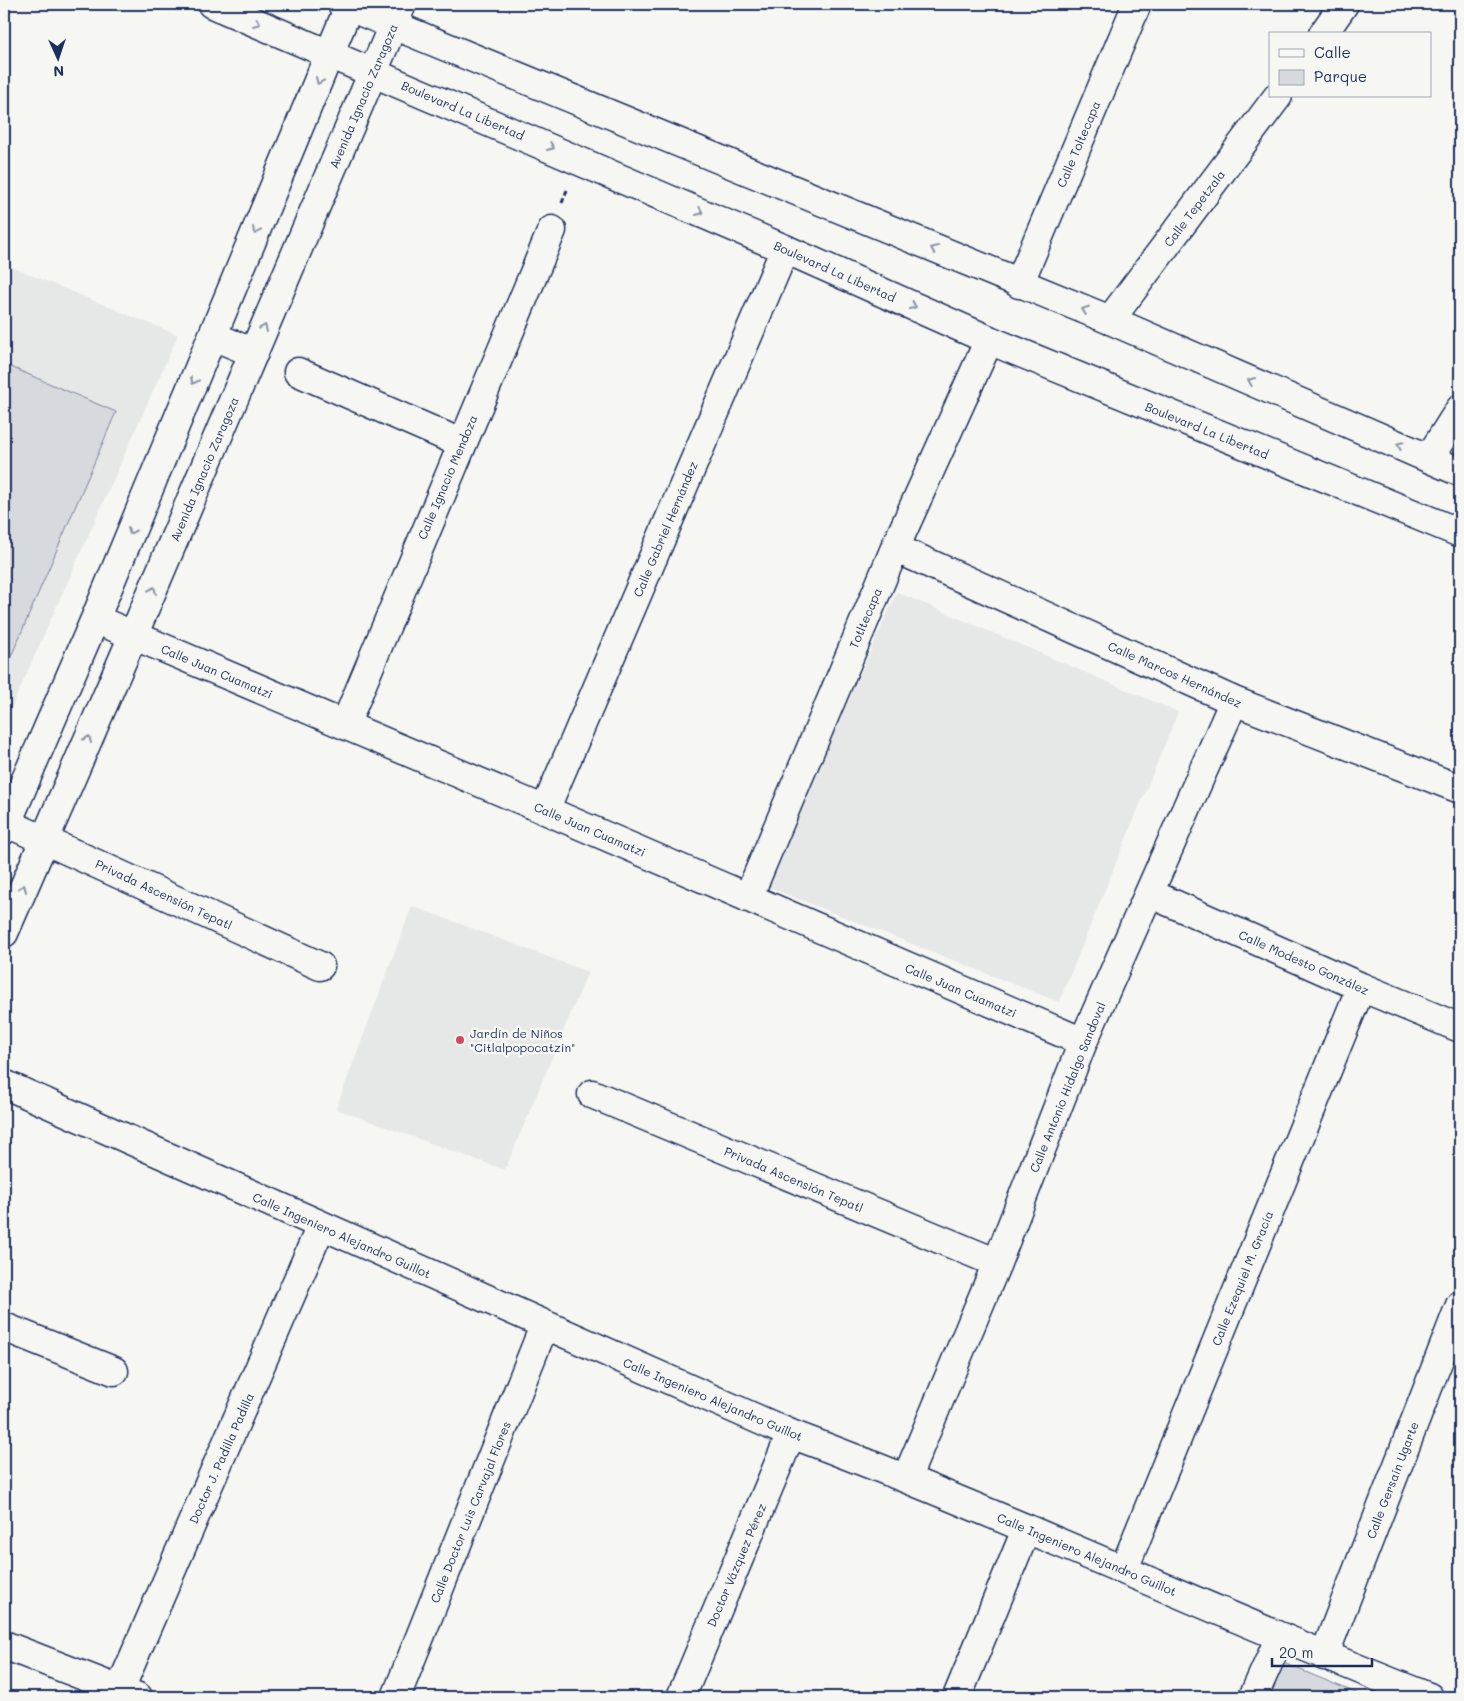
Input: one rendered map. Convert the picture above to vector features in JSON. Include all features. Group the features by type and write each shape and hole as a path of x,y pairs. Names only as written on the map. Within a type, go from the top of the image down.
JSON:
{"street":[{"name":"Boulevard La Libertad","path":"212,4 579,159 989,340 1460,533"},
{"name":"Calle Toltecapa","path":"1019,284 1137,4"},
{"path":"1324,32 1344,4"},
{"path":"5,826 95,619 213,336 330,54 347,5 398,14 1019,284 1110,320 1460,472"},
{"name":"Avenida Ignacio Zaragoza","path":"4,933 254,354 398,14"},
{"name":"Calle Tepetzala","path":"1110,320 1276,98"},
{"name":"Calle Ignacio Mendoza","path":"345,725 461,443 552,230"},
{"name":"Calle Gabriel Hernández","path":"544,810 785,249"},
{"path":"213,336 254,354"},
{"name":"Totltecapa","path":"748,898 895,548 989,340"},
{"path":"298,372 461,443"},
{"path":"1429,458 1460,409"},
{"name":"Calle Marcos Hernández","path":"895,548 1234,701 1460,789"},
{"name":"Calle Juan Cuamatzi","path":"95,619 1083,1042"},
{"name":"Calle Antonio Hidalgo Sandoval","path":"908,1477 997,1263 1083,1042 1234,701"},
{"name":"Privada Ascensión Tepatl","path":"5,826 44,839 320,966"},
{"name":"Calle Modesto González","path":"1148,893 1360,987 1460,1028"},
{"name":"Calle Ezequiel M. Gracía","path":"1124,1569 1360,987"},
{"name":"Calle Ingeniero Alejandro Guillot","path":"4,1084 544,1326 791,1434 908,1477 1026,1530 1124,1569 1324,1656 1429,1697"},
{"name":"Privada Ascensión Tepatl","path":"592,1094 997,1263"},
{"name":"Doctor J. Padilla Padilla","path":"129,1693 322,1226"},
{"name":"Calle Gersaín Ugarte","path":"1324,1656 1460,1305"},
{"name":"Calle Doctor Luis Carvajal Flores","path":"396,1697 544,1326"},
{"path":"4,1327 114,1370"},
{"name":"Doctor Vázquez Pérez","path":"681,1697 791,1434"},
{"path":"958,1697 1026,1530"},
{"path":"1253,1697 1280,1637"},
{"path":"4,1645 129,1693"}],"path":[{"path":"552,230 579,159"}],"shaded area":[{"path":"4,264 178,335 4,724"},
{"path":"897,592 1178,712 1059,1002 766,886"},
{"name":"Jardín de Niños \"Citlalpopocatzin\"","path":"412,906 588,972 505,1170 336,1109"}],"green space":[{"path":"4,364 116,412 4,673"},
{"path":"1279,1661 1366,1697 1265,1697"}],"place":[{"name":"Jardín de Niños \"Citlalpopocatzin\"","path":"460,1040"}]}
